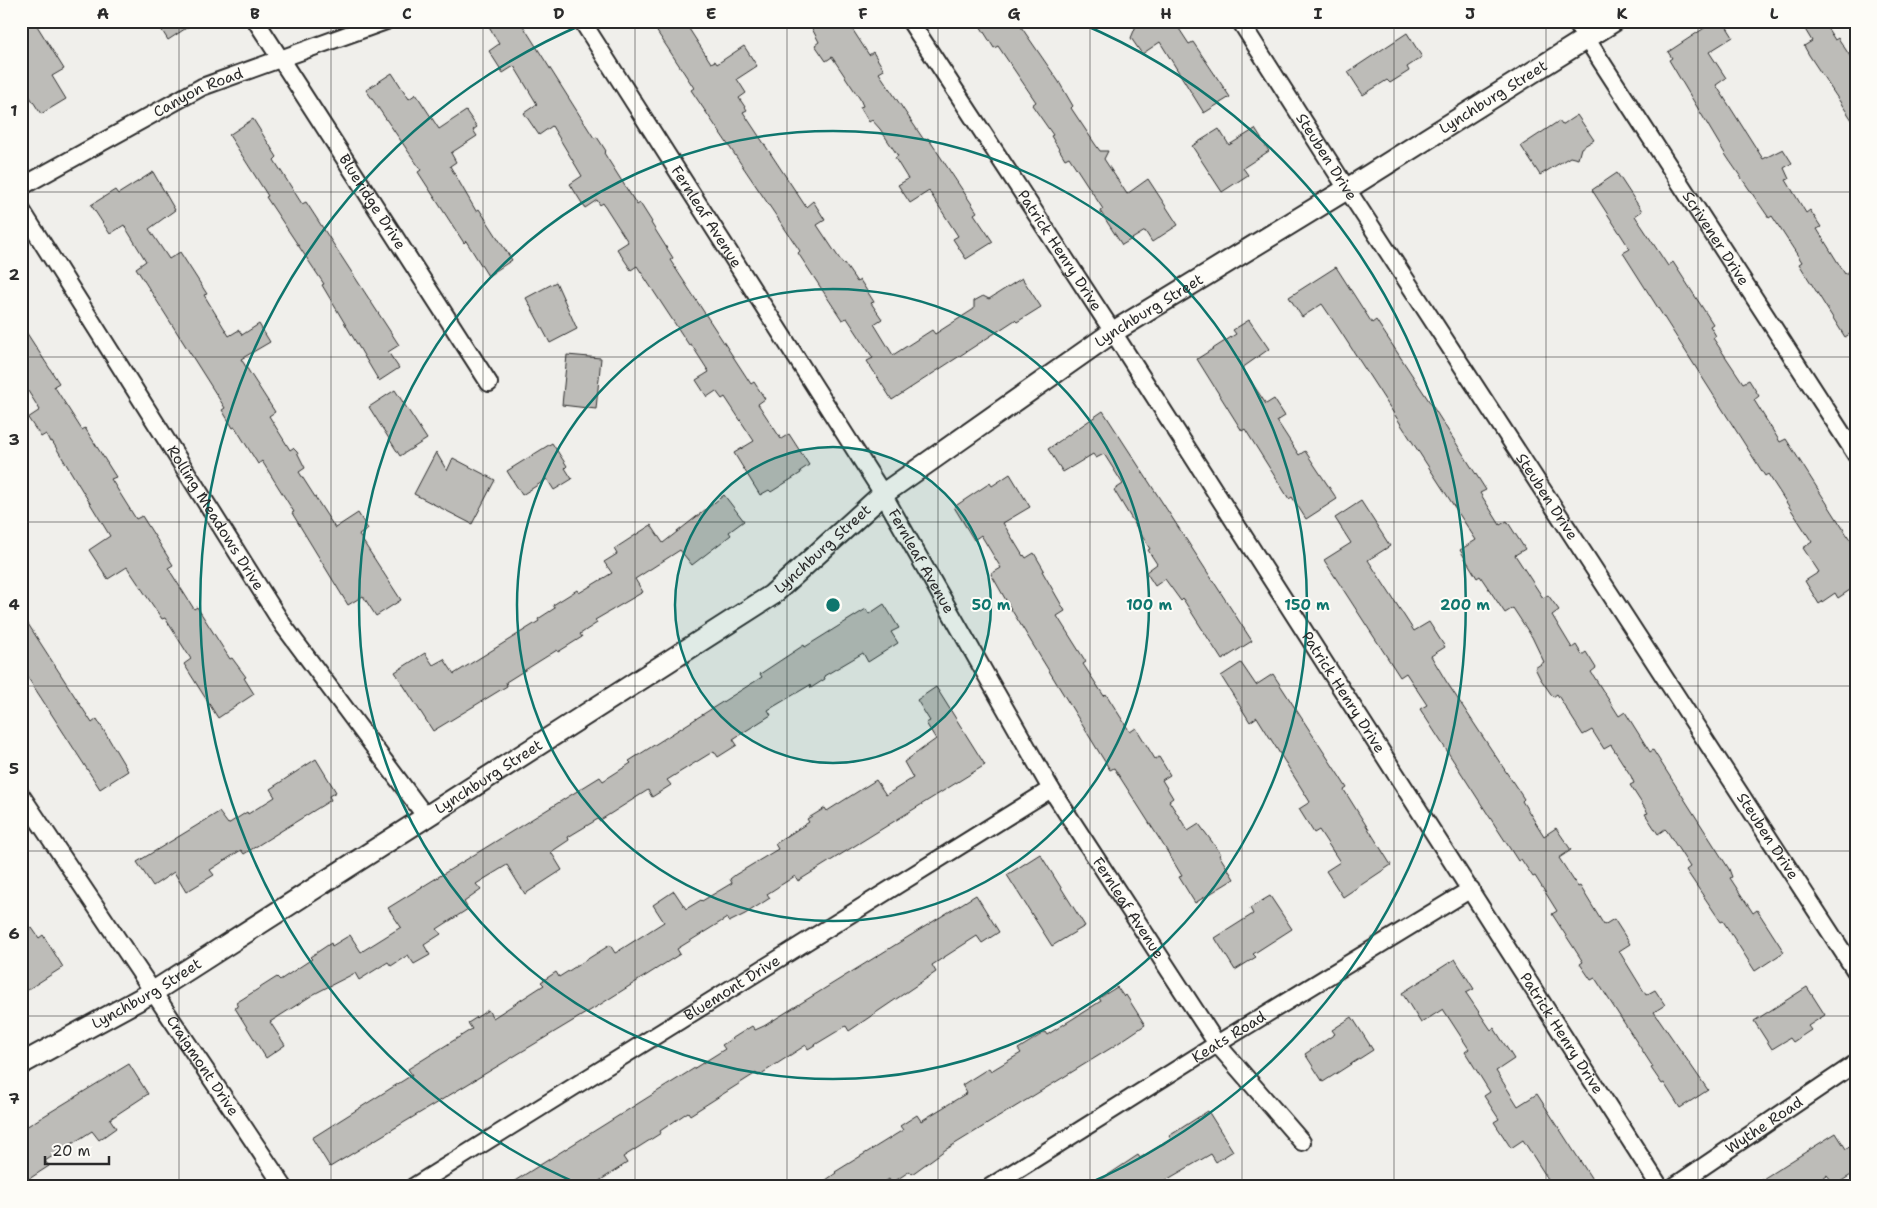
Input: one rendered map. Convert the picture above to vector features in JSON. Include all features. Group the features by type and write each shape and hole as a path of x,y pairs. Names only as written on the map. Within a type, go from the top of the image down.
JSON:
{"street":[{"name":"Blueridge Drive","path":"256,21 489,383"},
{"name":"Canyon Road","path":"21,187 202,87 386,21"},
{"name":"Fernleaf Avenue","path":"582,21 883,494 1051,789 1217,1044 1302,1142"},
{"name":"Patrick Henry Drive","path":"910,21 1113,332 1660,1187"},
{"name":"Steuben Drive","path":"1240,21 1347,189 1856,972"},
{"name":"Scrivener Drive","path":"1575,21 1856,455"},
{"name":"Lynchburg Street","path":"21,1064 153,992 772,595 883,494 1113,332 1347,189 1614,21"},
{"name":"Rolling Meadows Drive","path":"21,209 282,625 426,817"},
{"name":"Bluemont Drive","path":"413,1187 1051,789"},
{"name":"Craigmont Drive","path":"21,795 284,1187"},
{"name":"Keats Road","path":"990,1187 1217,1044 1471,889"},
{"name":"Wythe Road","path":"1673,1187 1856,1064"}],"building":[{"path":"21,21 34,21 64,69 52,76 66,99 41,114 21,83"},
{"path":"156,21 197,21 168,40"},
{"path":"486,21 520,21 594,138 597,137 606,151 604,153 637,205 640,203 652,222 673,258 670,260 751,384 754,382 765,399 758,404 781,439 789,434 809,465 800,471 801,473 771,492 769,490 760,495 734,453 754,441 725,397 722,399 716,391 707,397 696,380 709,372 637,266 631,270 617,249 628,242 603,203 600,205 597,200 585,208 570,184 582,176 552,126 539,135 524,113 537,104 514,66 503,73 489,51 499,44"},
{"path":"650,21 684,21 711,63 715,61 717,64 744,46 757,66 737,79 746,93 739,98 747,110 743,112 806,207 813,201 825,220 817,225 843,264 857,282 860,280 874,302 871,303 882,319 874,324 893,355 932,330 935,334 974,309 974,301 983,296 989,299 1022,278 1041,307 1017,322 1015,320 892,400 867,361 873,358 847,318 842,320 798,253 800,251 691,90 694,88"},
{"path":"808,21 847,21 869,55 873,52 884,70 879,73 924,140 928,138 977,212 974,214 993,242 966,259 953,239 958,236 929,191 910,203 898,185 908,179 895,158 898,156 880,129 872,120 869,122 860,107 863,106 860,99 832,57 826,61 815,45 819,42"},
{"path":"977,21 1017,21 1059,82 1073,106 1071,108 1095,144 1100,151 1108,151 1104,159 1127,194 1148,179 1178,225 1152,242 1145,231 1122,245 1100,211 1103,209 1069,157 1065,159 1051,136 1053,135 1032,105 1036,102 998,46 994,48"},
{"path":"1138,21 1174,21 1189,44 1193,42 1230,97 1204,113 1160,42 1142,54 1131,38"},
{"path":"1715,21 1723,21 1733,37 1709,52 1726,78 1716,85 1763,159 1783,149 1792,163 1784,168 1789,179 1786,180 1806,213 1810,210 1821,227 1817,229 1845,274 1856,267 1856,330 1845,337 1799,264 1802,262 1772,216 1769,218 1727,157 1669,60 1672,58 1668,52"},
{"path":"1800,21 1823,21 1835,40 1838,38 1856,65 1856,126 1804,46 1812,41"},
{"path":"1407,33 1422,57 1407,67 1409,71 1390,83 1387,80 1363,95 1348,72"},
{"path":"392,73 409,99 416,94 439,129 466,111 477,127 473,130 477,136 451,153 456,162 450,166 476,211 479,209 512,260 488,276 418,172 421,170 366,90"},
{"path":"1577,115 1594,140 1581,148 1578,159 1570,157 1540,175 1521,146 1559,121 1562,125"},
{"path":"253,119 277,157 274,160 302,204 306,202 399,345 388,352 399,368 379,381 322,285 324,284 266,197 268,196 229,135"},
{"path":"1219,129 1229,145 1255,129 1269,151 1243,168 1248,175 1222,192 1192,146"},
{"path":"153,172 175,210 149,229 169,259 180,252 207,294 204,295 229,336 239,330 242,335 259,324 270,342 241,359 275,412 269,416 290,450 293,448 297,452 305,468 299,472 335,528 358,513 368,529 359,535 401,600 376,616 363,596 348,605 262,461 258,464 235,427 233,428 222,410 225,408 136,268 146,261 124,225 110,234 91,205 115,190 118,194"},
{"path":"1617,173 1642,211 1635,216 1668,266 1673,262 1713,324 1710,326 1716,336 1713,338 1743,383 1749,380 1759,396 1754,400 1780,442 1786,439 1856,549 1856,586 1838,598 1835,593 1819,604 1805,581 1819,572 1803,548 1812,542 1768,474 1765,476 1623,253 1630,249 1592,190"},
{"path":"1336,267 1372,323 1376,320 1486,490 1480,493 1500,525 1507,521 1525,549 1515,555 1543,598 1548,595 1559,610 1552,615 1572,648 1576,645 1582,655 1586,652 1596,668 1591,672 1619,716 1625,712 1650,752 1653,750 1729,869 1732,877 1730,878 1753,913 1757,910 1784,952 1755,971 1723,921 1721,922 1686,870 1690,867 1667,831 1665,829 1658,834 1645,814 1648,813 1630,785 1634,783 1631,776 1611,745 1604,749 1592,730 1583,735 1557,694 1553,697 1540,678 1535,668 1544,662 1532,637 1513,608 1505,613 1480,576 1477,578 1460,550 1476,540 1322,304 1302,317 1289,297"},
{"path":"556,282 577,329 550,343 526,298"},
{"path":"1249,320 1269,349 1242,368 1266,404 1274,399 1285,416 1277,421 1299,455 1305,451 1337,499 1306,519 1292,497 1289,499 1245,429 1242,431 1197,359 1236,334 1233,330"},
{"path":"21,324 59,383 54,386 82,430 85,428 116,477 111,479 136,519 142,516 173,565 168,568 194,609 197,607 230,659 232,658 246,677 244,678 254,694 218,718 184,664 191,659 165,618 162,619 127,567 108,579 89,550 110,536 52,441 50,442 46,434 41,437 28,418 40,410 21,380"},
{"path":"567,355 601,358 596,409 562,405"},
{"path":"395,390 427,439 400,456 369,407"},
{"path":"1103,411 1252,641 1222,660 1183,599 1181,601 1165,579 1155,586 1146,572 1157,564 1114,490 1123,484 1104,454 1096,458 1093,454 1063,472 1048,449"},
{"path":"552,443 567,466 565,468 572,479 554,490 547,479 522,495 507,471"},
{"path":"436,452 447,471 453,458 495,480 472,524 414,494"},
{"path":"1010,474 1030,507 1003,523 1023,556 1026,558 1034,553 1044,570 1042,571 1065,611 1057,616 1086,662 1083,664 1104,696 1106,694 1130,732 1136,728 1155,759 1159,757 1170,775 1162,780 1173,798 1169,801 1188,831 1199,824 1221,854 1219,855 1234,879 1195,903 1179,877 1182,876 1164,846 1114,768 1110,770 1011,609 991,574 1001,568 981,535 974,540 954,507 990,483 992,486"},
{"path":"724,495 744,521 729,532 731,535 692,565 680,550 635,579 643,592 595,620 597,623 580,634 582,637 558,652 557,650 506,682 507,686 433,731 395,672 425,653 433,665 444,659 454,674 539,621 538,619 555,608 553,605 577,590 579,593 612,573 604,562 617,554 614,549 651,525 663,543"},
{"path":"1361,501 1390,546 1368,560 1414,631 1429,622 1445,647 1431,656 1446,681 1524,799 1522,801 1544,836 1556,828 1571,850 1559,858 1578,887 1580,886 1604,925 1614,919 1630,944 1619,951 1646,995 1655,990 1665,1005 1654,1012 1708,1090 1680,1108 1664,1083 1662,1084 1651,1068 1653,1067 1595,978 1591,980 1580,964 1583,962 1552,914 1557,911 1535,876 1533,877 1521,859 1518,861 1420,709 1427,705 1406,673 1400,677 1324,560 1351,543 1335,518"},
{"path":"884,604 899,628 891,632 898,643 868,662 863,653 824,676 825,679 811,688 810,685 768,710 771,715 733,739 737,745 718,757 714,751 667,780 671,785 652,797 648,790 599,821 598,819 568,837 569,840 551,852 562,870 525,894 507,865 476,884 481,890 464,902 468,909 437,929 441,934 424,945 430,955 414,964 408,955 391,966 388,962 359,980 355,973 314,994 270,1022 285,1045 266,1058 235,1008 238,1007 236,1003 277,977 280,980 312,959 310,957 331,943 332,946 350,935 361,952 401,927 388,908 600,777 603,781 631,763 629,761 762,677 760,674 804,645 805,647 866,609 869,614"},
{"path":"21,613 92,723 97,719 128,771 100,789 21,667"},
{"path":"1241,663 1256,685 1273,674 1347,788 1344,790 1391,865 1343,897 1326,871 1340,862 1319,830 1314,833 1299,809 1310,802 1257,717 1250,722 1221,676"},
{"path":"936,687 985,765 798,881 795,876 767,894 770,898 745,914 729,922 727,918 677,949 680,954 601,1004 330,1167 312,1138 412,1075 408,1069 472,1029 468,1023 488,1010 493,1018 544,985 541,982 556,972 559,977 610,945 615,953 664,922 653,905 674,891 686,909 732,883 730,879 778,849 775,844 809,822 807,819 825,808 827,811 876,780 886,795 913,778 904,762 936,739 926,723 930,721 917,700"},
{"path":"316,759 336,792 329,796 331,800 244,854 241,850 210,870 214,875 186,892 174,872 153,886 137,862 219,812 228,824 247,812 248,814 275,797 270,789"},
{"path":"1040,854 1085,926 1052,946 1007,875"},
{"path":"976,895 999,932 982,943 977,936 932,965 936,972 849,1031 846,1026 808,1049 806,1045 758,1076 756,1073 690,1115 688,1112 660,1131 661,1133 623,1157 627,1163 590,1187 505,1187 725,1049 722,1045 752,1026 755,1030 764,1026"},
{"path":"1270,896 1292,929 1253,954 1256,957 1235,970 1215,938 1253,914 1250,908"},
{"path":"32,928 39,938 43,935 63,967 21,994 21,935"},
{"path":"1455,959 1474,989 1466,993 1491,1030 1494,1028 1514,1059 1496,1071 1518,1106 1537,1094 1597,1187 1553,1187 1523,1140 1511,1148 1494,1122 1499,1119 1484,1096 1490,1092 1465,1052 1469,1049 1443,1009 1421,1023 1402,993"},
{"path":"1117,987 1124,997 1126,995 1145,1025 1111,1048 945,1150 912,1174 910,1171 892,1183 889,1179 877,1187 816,1187 835,1172 903,1130 900,1126 917,1115 921,1121 967,1093 962,1085 989,1068 991,1071 1021,1053 1018,1049 1045,1032 1047,1035 1101,1001 1099,998"},
{"path":"1807,987 1825,1015 1808,1026 1811,1030 1793,1042 1790,1038 1772,1049 1754,1021"},
{"path":"1352,1017 1373,1050 1323,1082 1305,1054 1335,1034 1332,1030"},
{"path":"129,1064 148,1094 110,1119 116,1128 99,1140 92,1131 45,1161 49,1166 29,1179 21,1168 21,1130"},
{"path":"1208,1111 1233,1151 1216,1162 1211,1154 1154,1187 1090,1187 1138,1155 1140,1158 1171,1139 1169,1136"},
{"path":"1836,1133 1846,1149 1856,1143 1856,1172 1835,1185 1827,1175 1810,1187 1750,1187"}]}
